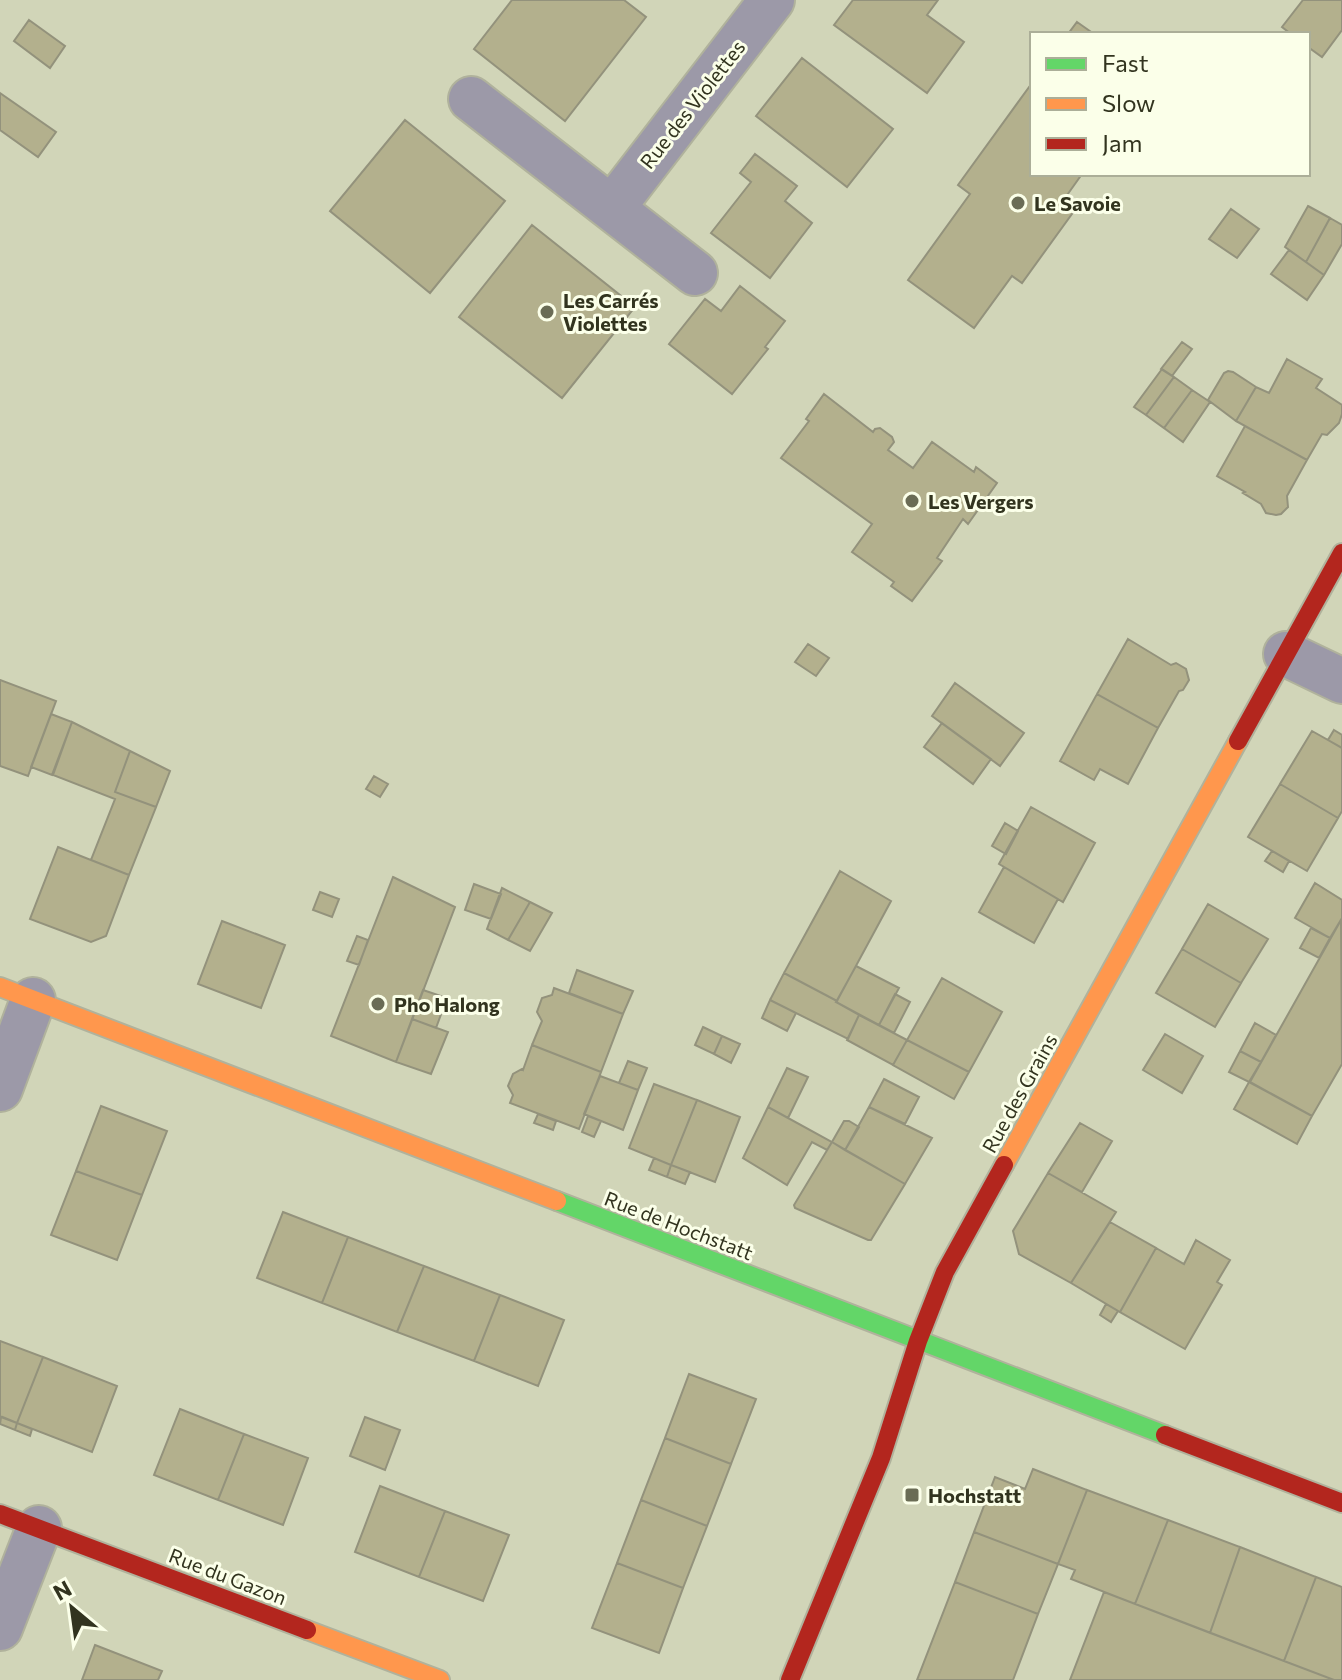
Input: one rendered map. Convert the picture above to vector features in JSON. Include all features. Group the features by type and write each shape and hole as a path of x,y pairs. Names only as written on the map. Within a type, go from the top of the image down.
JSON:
{"street":[{"name":"Rue des Violettes","path":"612,208 772,0"},
{"path":"471,99 695,273"},
{"name":"Rue des Grains","path":"790,1680 881,1458 918,1341 945,1272 1342,553"},
{"path":"1286,654 1342,681"},
{"path":"0,1089 17,994"},
{"name":"Rue de Hochstatt","path":"17,994 1342,1503"},
{"path":"0,1628 20,1521"},
{"name":"Rue du Gazon","path":"20,1521 440,1680"}],"building":[{"path":"512,0 624,0 646,17 565,121 474,49"},
{"path":"853,0 938,0 927,15 964,42 927,93 834,25"},
{"path":"1303,0 1342,0 1342,30 1322,57 1310,48 1310,32 1288,32 1282,27"},
{"path":"29,20 65,46 50,68 14,41"},
{"path":"1077,22 1091,32 1070,32"},
{"path":"802,58 893,129 847,187 756,116"},
{"name":"Le Savoie","path":"1030,86 1030,176 1081,176 1065,198 1077,207 1022,283 1012,276 974,328 908,280 970,194 958,185"},
{"path":"0,93 56,132 38,157 0,130"},
{"path":"405,120 505,201 430,293 330,211"},
{"path":"755,154 797,186 785,201 812,223 770,278 711,233 751,182 740,173"},
{"path":"1308,206 1330,218 1306,262 1285,247"},
{"path":"1231,209 1259,229 1237,258 1209,239"},
{"path":"1330,218 1342,225 1342,244 1324,275 1306,262"},
{"name":"Les Carrés Violettes","path":"532,225 635,307 562,398 459,317"},
{"path":"1289,250 1324,275 1307,300 1271,274"},
{"path":"740,286 785,321 765,347 768,349 732,394 669,344 705,299 721,311"},
{"path":"1182,342 1192,349 1172,376 1161,369"},
{"path":"1287,359 1322,379 1316,388 1342,405 1339,423 1327,435 1322,434 1307,460 1236,421 1256,387 1269,393"},
{"path":"1162,369 1174,377 1146,415 1134,407"},
{"path":"1228,371 1256,387 1236,421 1208,400"},
{"path":"1174,377 1192,390 1164,428 1146,415"},
{"path":"1192,390 1210,402 1183,442 1164,428"},
{"name":"Les Vergers","path":"824,394 873,432 880,428 892,437 894,442 888,450 913,468 932,442 974,472 976,467 997,483 968,524 963,519 937,558 942,561 912,601 891,586 894,582 852,552 872,524 781,458 809,421 806,419"},
{"path":"1245,426 1307,460 1287,496 1288,507 1281,514 1266,513 1261,504 1217,476"},
{"path":"1128,639 1171,665 1176,663 1186,669 1189,680 1179,691 1158,728 1097,694"},
{"path":"808,644 829,658 816,676 795,662"},
{"path":"0,680 56,701 28,776 0,766"},
{"path":"955,683 1024,733 1000,766 932,716"},
{"path":"1097,694 1158,728 1128,784 1100,769 1094,780 1060,761"},
{"path":"51,714 72,722 52,775 31,767"},
{"path":"72,722 130,751 115,792 156,807 129,875 91,860 115,799 53,775"},
{"path":"942,723 991,759 973,784 924,747"},
{"path":"1334,730 1342,735 1342,748 1328,740"},
{"path":"1312,731 1342,748 1342,811 1338,818 1280,784"},
{"path":"130,751 170,771 156,807 115,792"},
{"path":"374,776 388,784 380,797 366,789"},
{"path":"1280,784 1338,818 1307,871 1248,837"},
{"path":"1031,807 1095,843 1063,902 999,864"},
{"path":"1005,823 1018,831 1006,854 992,846"},
{"path":"58,847 129,875 106,936 91,942 30,919"},
{"path":"1272,851 1289,861 1283,872 1265,861"},
{"path":"1004,867 1058,899 1034,943 979,912"},
{"path":"840,871 891,901 837,1001 784,973"},
{"path":"393,877 455,907 396,1062 331,1036"},
{"path":"1315,883 1342,900 1342,918 1330,938 1295,918"},
{"path":"474,884 501,894 491,919 465,910"},
{"path":"502,888 530,902 508,940 487,929"},
{"path":"320,892 339,899 332,917 313,910"},
{"path":"530,902 552,913 530,951 508,940"},
{"path":"1208,904 1268,939 1241,983 1182,949"},
{"path":"1341,920 1342,1064 1312,1116 1250,1082"},
{"path":"222,921 285,945 261,1008 198,984"},
{"path":"1311,928 1330,938 1319,958 1300,948"},
{"path":"357,936 368,940 359,965 347,961"},
{"path":"1182,949 1241,983 1215,1027 1156,993"},
{"path":"856,966 899,988 879,1025 836,1002"},
{"path":"577,970 633,991 623,1014 569,993"},
{"path":"784,973 859,1015 848,1039 770,1000"},
{"path":"942,978 1002,1012 969,1072 907,1040"},
{"path":"554,988 623,1014 601,1072 532,1045 542,1021 537,1012 542,998 552,995"},
{"path":"423,990 447,998 436,1028 412,1019"},
{"path":"895,994 910,1002 894,1033 879,1025"},
{"path":"770,1000 796,1013 787,1031 762,1018"},
{"path":"859,1015 907,1040 893,1065 847,1040"},
{"path":"412,1019 448,1032 431,1074 396,1062"},
{"path":"1255,1023 1276,1035 1261,1062 1240,1051"},
{"path":"703,1027 722,1036 714,1054 695,1045"},
{"path":"1165,1034 1203,1056 1182,1093 1143,1070"},
{"path":"722,1036 740,1044 731,1063 714,1054"},
{"path":"907,1040 969,1072 954,1099 893,1065"},
{"path":"532,1045 601,1072 579,1129 510,1103 513,1095 508,1086 513,1074 523,1070"},
{"path":"1240,1051 1261,1062 1249,1082 1229,1072"},
{"path":"628,1061 647,1068 638,1090 619,1083"},
{"path":"787,1068 808,1077 788,1118 768,1107"},
{"path":"600,1076 638,1090 623,1130 584,1114"},
{"path":"884,1079 919,1097 905,1124 869,1107"},
{"path":"1249,1082 1312,1116 1297,1144 1234,1109"},
{"path":"654,1084 697,1100 671,1165 629,1148"},
{"path":"697,1100 740,1117 715,1182 671,1165"},
{"path":"101,1106 167,1131 142,1195 76,1171"},
{"path":"768,1107 832,1142 827,1150 812,1142 787,1185 743,1158"},
{"path":"869,1107 932,1138 905,1184 845,1150"},
{"path":"538,1114 556,1121 553,1130 534,1123"},
{"path":"588,1116 601,1121 594,1137 582,1132"},
{"path":"844,1121 859,1127 845,1150 832,1142"},
{"path":"1080,1123 1112,1141 1082,1192 1048,1173"},
{"path":"832,1142 905,1184 871,1240 795,1208"},
{"path":"654,1158 671,1165 667,1177 649,1170"},
{"path":"671,1165 690,1172 685,1184 667,1177"},
{"path":"76,1171 142,1195 117,1260 51,1235"},
{"path":"1048,1173 1116,1212 1071,1283 1019,1254 1013,1231"},
{"path":"283,1212 348,1237 322,1303 257,1278"},
{"path":"1110,1222 1156,1248 1120,1312 1071,1283"},
{"path":"348,1237 424,1266 397,1332 322,1303"},
{"path":"1196,1240 1230,1260 1217,1282 1222,1285 1185,1349 1120,1312 1156,1248 1184,1264"},
{"path":"424,1266 500,1295 474,1361 397,1332"},
{"path":"500,1295 564,1320 538,1386 474,1361"},
{"path":"1106,1304 1118,1311 1111,1322 1100,1315"},
{"path":"0,1341 43,1357 17,1423 0,1416"},
{"path":"43,1357 117,1386 92,1452 17,1423"},
{"path":"689,1374 756,1399 731,1464 665,1438"},
{"path":"180,1409 244,1434 218,1500 154,1475"},
{"path":"1,1417 17,1423 15,1430 0,1424"},
{"path":"365,1417 400,1430 385,1470 350,1456"},
{"path":"17,1423 32,1429 30,1436 15,1430"},
{"path":"244,1434 308,1458 283,1525 218,1500"},
{"path":"665,1438 731,1464 707,1526 641,1500"},
{"path":"1033,1469 1087,1490 1058,1564 974,1532 995,1477 1025,1489"},
{"path":"380,1486 445,1511 419,1577 355,1552"},
{"path":"1087,1490 1168,1520 1135,1604 1071,1579 1075,1570 1058,1564"},
{"path":"641,1500 707,1526 683,1588 617,1563"},
{"path":"445,1511 509,1535 483,1601 419,1577"},
{"path":"1168,1520 1240,1547 1210,1633 1135,1604"},
{"path":"974,1532 1058,1564 1038,1614 955,1582"},
{"path":"1240,1547 1316,1577 1284,1661 1210,1633"},
{"path":"617,1563 683,1588 659,1653 592,1628"},
{"path":"1316,1577 1342,1587 1342,1680 1334,1680 1284,1661"},
{"path":"955,1582 1038,1614 1013,1680 917,1680"},
{"path":"1104,1592 1284,1661 1334,1680 1070,1680"},
{"path":"95,1645 162,1671 158,1680 82,1680"}],"traffic: fast":[{"path":"557,1201 1165,1435"}],"traffic: slow":[{"path":"1004,1165 1238,741"},
{"path":"0,987 557,1201"},
{"path":"307,1630 440,1680"}],"traffic: jam":[{"path":"1238,741 1342,553"},
{"path":"790,1680 881,1458 918,1341 945,1272 1004,1165"},
{"path":"1165,1435 1342,1503"},
{"path":"0,1514 307,1630"}],"place":[{"name":"Le Savoie","path":"1018,203"},
{"name":"Les Carrés Violettes","path":"547,312"},
{"name":"Les Vergers","path":"912,501"},
{"name":"Pho Halong","path":"378,1004"},
{"name":"Hochstatt","path":"912,1495"}]}
